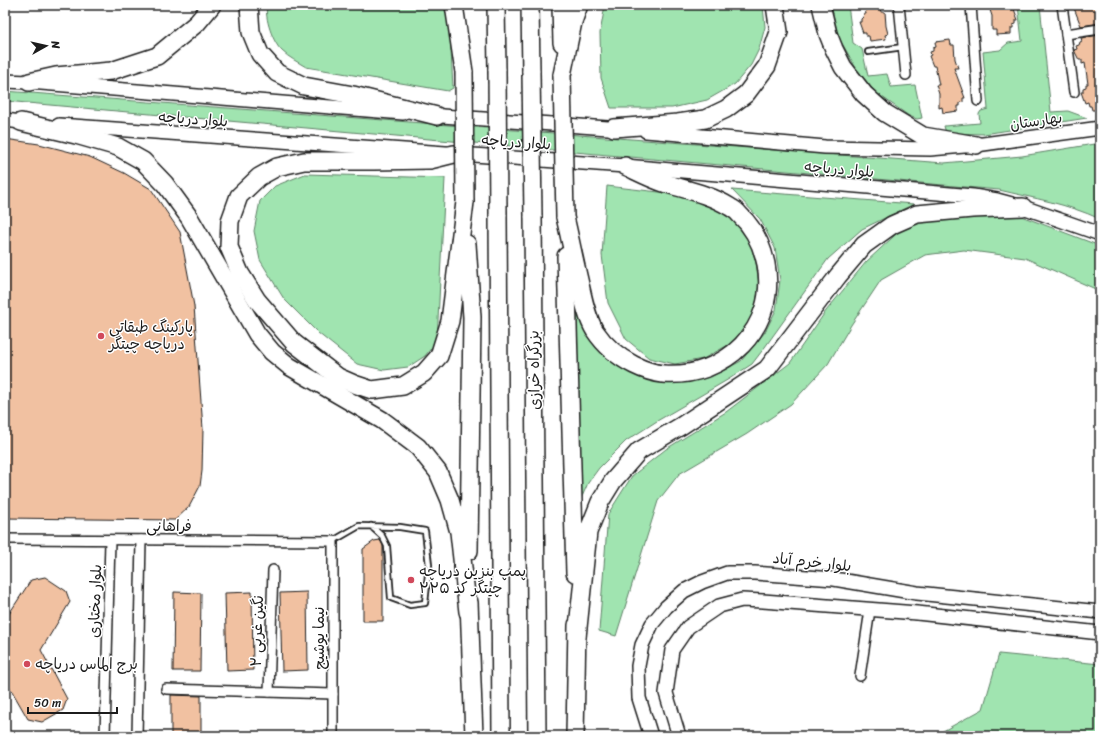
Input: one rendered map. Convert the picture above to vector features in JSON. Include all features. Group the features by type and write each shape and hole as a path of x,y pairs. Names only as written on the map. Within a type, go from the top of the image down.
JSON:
{"highway":[{"path":"29,82 56,76 111,71 156,56 197,23 212,5"},
{"path":"249,5 251,32 260,54 277,74 304,86 353,95 437,116"},
{"path":"454,5 464,72"},
{"path":"465,5 465,202 472,317 468,612 474,736"},
{"path":"496,5 500,736"},
{"name":"بزرگراه خرازی","path":"530,5 532,72 537,736"},
{"path":"561,5 565,217 577,637 575,736"},
{"path":"562,75 578,5"},
{"path":"614,128 678,123 704,119 726,108 746,94 767,66 779,32 775,5"},
{"path":"821,5 826,28 843,67 864,94 885,113 923,136 976,145"},
{"path":"13,121 76,135 118,147 143,161 164,184 189,217 257,334 272,352 289,366 382,420 418,447 438,472 450,500 459,532 468,612"},
{"path":"454,154 430,160 304,161 277,167 259,177 239,196 230,221 229,247 240,273 257,300 294,343 338,377 354,384 372,390 403,386 424,373 439,356 450,321 465,202"},
{"path":"565,217 586,310 595,331 610,349 624,360 641,368 661,374 684,374 704,369 722,360 744,345 755,329 763,311 768,291 768,274 764,256 758,239 749,225 738,213 721,202 703,194 662,183 626,166"},
{"path":"577,637 588,532 600,502 612,481 639,451 681,426 767,369 838,276 864,245 892,225 917,214 972,209 1023,207"}],"main road":[{"name":"بلوار دریاچه","path":"5,81 293,105 614,128 825,147 930,149 976,145"},
{"name":"بلوار دریاچه","path":"13,121 626,166 973,196 1023,207 1100,234"},
{"name":"بهارستان","path":"976,145 1100,128"},
{"name":"بلوار خرم آباد","path":"651,736 640,698 638,666 642,645 652,624 666,607 684,591 702,582 727,573 755,573 834,579 917,594 1100,612"},
{"path":"916,614 917,594"},
{"path":"679,736 666,693 672,650 688,626 719,606 742,600 916,614 1100,633"}],"street":[{"path":"899,5 906,75"},
{"path":"971,5 978,102"},
{"path":"1062,5 1074,92"},
{"path":"1066,34 1100,29"},
{"name":"فراهانی","path":"5,539 333,541"},
{"name":"بلوار مختاری","path":"105,736 110,540"},
{"path":"137,736 141,540"},
{"name":"نیما یوشیج","path":"333,541 333,736"},
{"name":"نگین غربی ۲","path":"269,692 273,570"},
{"path":"860,676 870,610"},
{"path":"166,689 333,694"}],"lane":[{"path":"868,52 903,47"},
{"path":"333,541 359,526 371,526 400,527 425,531 429,565 425,603 410,605 392,598 387,546 382,536 371,526"}],"green space":[{"path":"267,5 446,5 450,32 453,88 448,91 306,67 291,58 275,42 268,23 266,10"},
{"path":"605,5 763,5 765,27 759,49 751,65 735,84 707,100 672,108 611,108 601,78 600,33"},
{"path":"831,5 848,5 853,43 862,49 868,76 887,74 891,87 915,85 922,118 917,119 909,116 875,92 856,68 839,38"},
{"path":"1018,5 1040,5 1051,112 1068,111 1087,118 984,134 946,133 944,126 980,123 979,114 981,111 988,109 983,52 1000,50 1008,43 1022,41"},
{"path":"5,91 944,163 1022,156 1100,143 1100,219 1063,205 999,190 5,101"},
{"path":"305,174 445,178 437,341 425,356 408,367 384,370 357,364 318,333 284,299 260,260 254,231 260,201 275,186"},
{"path":"607,186 676,194 709,203 739,225 750,242 756,263 759,284 756,304 748,324 730,344 703,359 675,364 649,358 626,339 608,303 602,255"},
{"path":"732,190 914,204 862,229 828,259 752,364 626,441 599,468 588,483 575,513 572,273 594,340 691,380 711,377 741,361 765,332 776,310 780,280 775,248 760,219"},
{"path":"957,213 1021,216 1100,246 1100,291 1025,258 964,250 925,255 881,280 851,325 828,364 791,404 747,434 679,474 658,501 616,636 599,631 608,514 632,476 666,449 726,412 790,363 826,311 866,262 907,224"},
{"path":"999,654 1100,664 1100,736 934,736 983,709"}],"building":[{"path":"992,5 1009,5 1011,6 1012,10 1014,9 1018,20 1016,20 1016,24 1013,25 1013,28 1011,28 1011,34 996,35 996,30 992,30 992,16 989,7 993,7"},
{"path":"1075,5 1100,5 1100,23 1081,26 1074,8 1076,8"},
{"path":"880,7 881,12 885,12 888,34 885,35 886,39 870,41 869,36 866,36 866,33 863,33 859,22 861,22 864,14 866,14 865,9"},
{"path":"1100,35 1100,110 1092,110 1088,102 1085,103 1081,92 1083,92 1083,88 1086,87 1086,84 1088,84 1085,63 1082,64 1082,60 1079,60 1074,50 1077,49 1076,46 1082,41 1081,38"},
{"path":"950,40 951,45 954,45 955,59 958,68 954,68 965,98 963,98 963,102 960,103 960,106 958,106 958,111 943,113 942,107 939,108 939,94 936,85 939,85 935,66 933,66 929,56 931,55 930,52 933,51 933,48 936,47 935,42"},
{"name":"پارکینگ طبقاتی دریاچه چیتگر","path":"5,139 39,144 90,157 124,173 151,189 180,232 194,306 203,429 202,471 200,486 189,507 175,520 5,518"},
{"path":"380,540 383,545 383,621 363,621 363,549 374,541"},
{"name":"برج الماس دریاچه","path":"45,577 66,591 70,602 41,650 67,699 63,710 42,722 28,719 5,679 5,620 31,580"},
{"path":"174,592 201,593 200,671 173,671"},
{"path":"252,592 253,670 227,671 225,593"},
{"path":"307,592 308,670 282,671 280,593"},
{"path":"171,695 201,696 201,736 171,736"}],"place":[{"name":"پارکینگ طبقاتی دریاچه چیتگر","path":"101,336"},
{"name":"پمپ بنزین دریاچه چیتگر کد ۲۲۵","path":"411,580"},
{"name":"برج الماس دریاچه","path":"27,664"}]}
